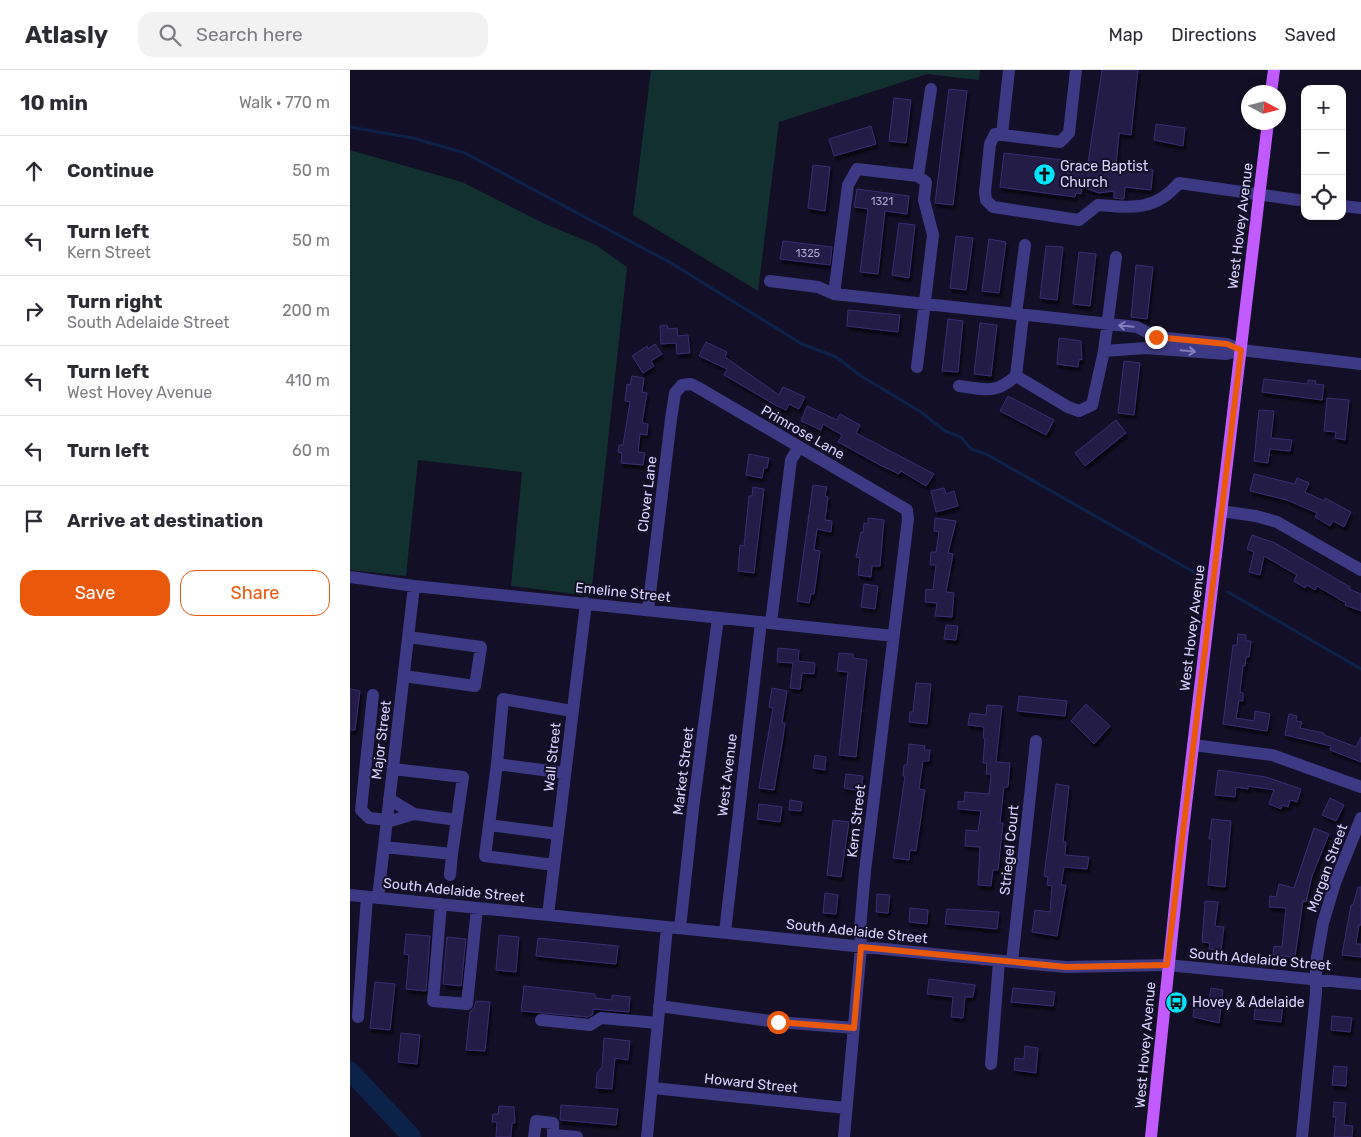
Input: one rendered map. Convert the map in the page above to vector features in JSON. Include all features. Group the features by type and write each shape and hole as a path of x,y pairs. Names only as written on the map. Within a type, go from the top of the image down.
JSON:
{"main road":[{"path":"1272,85 1274,70"},
{"name":"West Hovey Avenue","path":"1151,1137 1167,965 1267,130"}],"street":[{"path":"1002,134 1009,70"},
{"path":"1076,70 1069,133 1060,142 995,134 990,144 985,192 986,200 993,207 1079,220 1098,205 1136,208 1172,192 1179,183 1301,200"},
{"path":"918,176 931,89"},
{"path":"834,294 848,185 857,169 918,176 926,182 924,200 933,235 918,367"},
{"path":"1346,206 1361,208"},
{"path":"959,386 990,390 1002,388 1016,376 1025,245"},
{"path":"1016,376 1068,407 1079,411 1092,405 1104,351 1116,257"},
{"path":"770,281 818,287 834,294 1137,327 1166,344"},
{"path":"1104,351 1166,344 1226,354 1241,350 1361,364"},
{"name":"Primrose Lane","path":"682,385 691,384 697,387 907,510"},
{"name":"Clover Lane","path":"648,610 671,419 675,393 682,385"},
{"name":"West Avenue","path":"725,932 766,622 792,460 799,447"},
{"name":"Kern Street","path":"844,1137 861,947 860,929 865,871 908,519 907,510"},
{"path":"1221,511 1256,516 1277,522 1361,570"},
{"name":"Emeline Street","path":"350,577 414,586 894,636"},
{"name":"Major Street","path":"358,1017 373,897 384,847 414,586"},
{"name":"Wall Street","path":"548,914 586,603"},
{"name":"Market Street","path":"648,1137 659,1006 673,928 718,618"},
{"path":"404,676 476,686 481,648 408,637"},
{"path":"373,696 361,810 369,818 387,821 414,814 457,820"},
{"path":"554,865 485,856 504,699 572,711"},
{"name":"Striegel Court","path":"991,1064 1036,741"},
{"path":"1193,745 1272,755 1361,787"},
{"path":"497,764 565,773"},
{"path":"393,769 463,777 450,875"},
{"path":"389,799 414,814"},
{"name":"Morgan Street","path":"1302,1137 1316,963 1323,922 1335,883 1361,818"},
{"path":"489,825 558,834"},
{"path":"384,847 452,854"},
{"name":"South Adelaide Street","path":"350,895 1005,962 1066,967 1167,965 1361,984"},
{"path":"441,904 433,1001 467,1004 477,908"},
{"path":"659,1006 778,1022 854,1028"},
{"path":"541,1020 590,1025 601,1018 658,1023"},
{"name":"Howard Street","path":"653,1088 846,1108"},
{"path":"534,1137 536,1121 553,1123 553,1136 577,1137"}],"green space":[{"path":"651,70 980,70 979,80 927,74 779,122 758,291 633,215"},
{"path":"350,150 462,182 543,223 596,245 627,267 591,596 511,586 522,472 418,460 406,576 350,570"}],"building":[{"name":"Grace Baptist Church","path":"1102,70 1138,70 1131,135 1119,133 1116,166 1153,170 1151,190 1125,187 1124,199 1122,199 1114,198 1114,191 1099,193 1082,187 1081,194 1076,193 1075,197 1000,187 1004,153 1088,163"},
{"path":"949,89 967,91 953,205 935,203"},
{"path":"894,98 911,100 906,143 889,141"},
{"path":"1156,124 1185,128 1183,146 1154,140"},
{"path":"871,126 876,144 834,156 829,139"},
{"path":"813,165 830,167 825,211 808,208"},
{"path":"857,189 909,196 907,214 885,211 878,274 860,272 868,209 854,207"},
{"path":"899,223 915,225 909,278 892,275"},
{"path":"956,236 973,238 966,290 950,288"},
{"path":"989,239 1006,242 999,293 982,291"},
{"path":"783,241 832,247 830,265 780,259"},
{"path":"1046,246 1063,247 1057,300 1040,298"},
{"path":"1079,252 1096,254 1090,306 1073,304"},
{"path":"1136,265 1153,267 1147,319 1131,317"},
{"path":"848,310 900,315 898,332 847,326"},
{"path":"948,319 963,321 958,372 942,371"},
{"path":"980,323 997,325 991,376 974,374"},
{"path":"667,325 668,329 677,328 678,336 688,335 690,353 677,354 676,343 661,344 660,326"},
{"path":"1059,338 1081,341 1082,360 1079,359 1078,367 1057,364"},
{"path":"706,342 727,352 725,357 779,395 783,387 805,397 799,409 789,404 786,410 777,406 724,375 727,369 699,356"},
{"path":"655,344 662,354 651,361 654,366 643,373 632,356 647,346 648,349"},
{"path":"1124,361 1140,363 1134,415 1118,413"},
{"path":"632,376 644,378 642,392 647,393 642,423 648,424 647,435 640,434 638,452 645,453 643,465 621,463 622,453 618,452 619,445 623,445 630,402 625,401 627,384 630,385"},
{"path":"1264,379 1308,384 1308,380 1316,381 1315,384 1324,385 1322,400 1262,392"},
{"path":"1008,396 1054,420 1046,435 1000,411"},
{"path":"1327,398 1349,400 1345,440 1335,438 1336,432 1324,431"},
{"path":"807,406 837,420 840,414 860,425 856,433 934,474 926,486 901,471 899,474 880,465 838,442 842,435 823,424 821,430 801,421"},
{"path":"1259,410 1274,411 1271,438 1292,440 1290,451 1270,449 1268,463 1254,461"},
{"path":"1116,420 1126,433 1085,466 1075,453"},
{"path":"749,454 769,458 762,478 746,475"},
{"path":"1254,474 1295,484 1297,478 1309,483 1305,492 1324,501 1325,498 1351,512 1344,527 1333,521 1330,526 1315,517 1317,513 1287,500 1250,491"},
{"path":"813,485 827,487 825,496 828,497 825,520 832,521 831,532 817,529 814,550 820,551 814,594 811,594 809,603 797,601"},
{"path":"753,487 764,489 754,573 738,571 740,545 744,546 749,496 752,496"},
{"path":"944,488 946,494 954,491 958,506 936,512 931,491"},
{"path":"868,518 884,520 880,566 872,566 871,577 858,575 860,558 856,557 861,532 863,533 864,523 868,524"},
{"path":"935,518 956,521 948,553 953,554 946,592 954,593 952,617 935,616 937,603 925,602 926,589 933,590 936,565 930,565 931,552 936,552 939,532 934,531"},
{"path":"1252,535 1275,543 1350,587 1349,589 1361,594 1361,611 1345,605 1346,603 1317,586 1315,590 1307,585 1305,588 1294,581 1297,575 1264,556 1260,575 1249,572 1254,552 1247,549"},
{"path":"864,584 878,586 875,609 861,607"},
{"path":"946,625 958,626 956,640 944,639"},
{"path":"1238,634 1246,635 1246,641 1251,641 1249,657 1246,657 1245,666 1243,666 1240,692 1243,693 1243,701 1239,700 1236,718 1254,721 1255,711 1270,714 1267,731 1223,724 1233,645 1237,645"},
{"path":"778,648 799,650 798,661 815,663 814,674 802,673 800,689 790,688 793,663 777,662"},
{"path":"839,653 853,654 853,658 867,660 856,757 839,755 848,672 837,671"},
{"path":"916,683 931,684 927,724 909,722 910,712 913,712"},
{"path":"772,688 787,691 782,723 785,723 774,790 759,788 773,708 769,707"},
{"path":"350,689 360,691 355,730 350,730"},
{"path":"1019,696 1067,701 1065,716 1017,711"},
{"path":"1086,704 1110,726 1094,744 1071,721"},
{"path":"987,705 1002,706 996,762 1010,763 1008,787 1004,787 1000,823 1003,823 998,870 993,870 991,886 978,885 980,847 965,846 966,830 978,831 981,811 958,809 958,801 964,802 965,792 989,794 991,774 986,774 987,763 983,763 984,727 968,725 970,713 986,715"},
{"path":"1289,714 1297,716 1296,721 1302,722 1300,728 1324,733 1324,735 1356,747 1361,737 1361,762 1330,750 1331,746 1285,735"},
{"path":"909,744 925,746 924,750 930,750 929,761 923,761 919,789 925,790 916,851 910,850 909,860 893,858 905,776 903,776 904,765 907,765"},
{"path":"815,755 826,757 825,770 813,768"},
{"path":"1218,770 1266,777 1301,789 1297,802 1290,800 1288,807 1282,805 1281,809 1269,804 1274,790 1248,786 1248,789 1236,787 1235,797 1215,795"},
{"path":"846,774 863,776 861,791 844,788"},
{"path":"1056,784 1069,786 1063,842 1066,842 1065,855 1089,857 1087,869 1064,867 1061,885 1066,885 1057,936 1032,932 1035,910 1050,912 1052,886 1047,885 1048,877 1044,876"},
{"path":"1330,798 1344,805 1336,821 1322,815"},
{"path":"790,800 802,802 801,811 789,810"},
{"path":"759,804 782,807 780,822 757,819"},
{"path":"1212,819 1231,821 1225,887 1208,885 1212,839 1209,839"},
{"path":"833,820 849,822 841,877 827,875"},
{"path":"1314,828 1329,834 1312,876 1306,902 1303,901 1295,957 1273,955 1274,946 1282,947 1286,908 1269,907 1270,896 1276,897 1279,884 1294,888"},
{"path":"1358,887 1361,887 1361,925 1359,925 1356,944 1361,944 1361,957 1342,955 1351,905 1353,905"},
{"path":"825,893 838,895 836,914 823,913"},
{"path":"877,894 890,895 888,913 876,912"},
{"path":"1205,901 1218,902 1215,926 1224,927 1221,950 1209,949 1210,943 1202,942"},
{"path":"910,908 928,910 927,924 909,922"},
{"path":"947,909 999,912 997,929 945,924"},
{"path":"406,934 430,936 426,991 406,989 409,955 404,954"},
{"path":"499,935 519,937 516,972 496,970"},
{"path":"447,937 466,939 461,986 443,984"},
{"path":"538,938 618,946 616,964 536,956"},
{"path":"929,979 975,985 973,997 965,997 963,1018 951,1017 953,997 927,994"},
{"path":"375,982 395,984 390,1030 370,1028"},
{"path":"524,986 595,994 595,998 612,1000 612,995 630,997 629,1012 593,1009 593,1014 588,1017 521,1011"},
{"path":"1013,988 1055,992 1053,1006 1011,1002"},
{"path":"1211,988 1223,990 1219,1023 1193,1017 1195,998 1209,999"},
{"path":"476,1001 490,1002 485,1051 466,1050 470,1012 474,1008"},
{"path":"1256,1001 1283,1004 1281,1022 1254,1019"},
{"path":"1332,1016 1352,1018 1350,1032 1331,1030"},
{"path":"401,1033 420,1035 417,1064 398,1062"},
{"path":"604,1038 630,1041 628,1060 615,1058 612,1089 596,1088 597,1073 602,1067"},
{"path":"1025,1046 1038,1048 1036,1073 1014,1070 1015,1058 1024,1059"},
{"path":"1334,1066 1347,1067 1346,1086 1332,1085"},
{"path":"1334,1102 1346,1103 1344,1125 1353,1126 1352,1137 1334,1137 1336,1117 1333,1117"},
{"path":"561,1105 618,1109 616,1125 560,1120"},
{"path":"499,1106 514,1107 515,1123 512,1123 511,1137 496,1137 497,1122 492,1122 493,1114 498,1114"}],"waterway":[{"path":"350,127 413,138 465,153 671,263 802,344 836,357 861,376 921,412 945,431 961,437 971,449 986,454 1199,575"},
{"path":"1228,592 1361,669"},
{"path":"350,1071 412,1137"}],"place":[{"name":"Grace Baptist Church","path":"1044,174"},
{"name":"Hovey & Adelaide","path":"1176,1002"}],"route":[{"path":"778,1022 854,1028 861,947 1066,967 1167,965 1241,350 1227,344 1156,337"}]}
